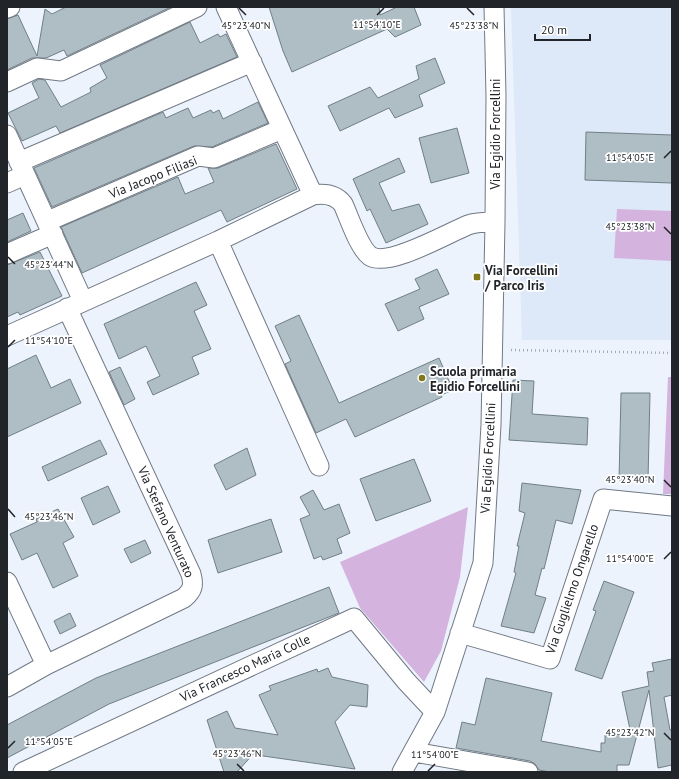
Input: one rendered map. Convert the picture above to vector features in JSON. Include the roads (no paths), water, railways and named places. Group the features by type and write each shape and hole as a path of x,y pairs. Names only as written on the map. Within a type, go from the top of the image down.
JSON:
{"street":[{"path":"7,82 37,68 61,71 197,7"},
{"path":"226,7 313,195"},
{"name":"Via Egidio Forcellini","path":"402,772 435,712 483,563 491,425 496,96 494,7"},
{"path":"7,183 22,168 252,62"},
{"name":"Via Jacopo Filiasi","path":"7,254 50,228 198,156 214,158 282,129"},
{"path":"7,135 50,228 75,305"},
{"path":"7,336 218,241 313,195 330,195 338,198 343,204 363,249 370,256 377,258 389,258 406,252 468,225 495,222"},
{"path":"218,241 320,466"},
{"name":"Via Stefano Venturato","path":"7,687 46,665 184,598 191,592 194,583 75,305"},
{"name":"Via Guglielmo Ongarello","path":"460,633 550,659 603,499 672,506"},
{"path":"7,582 46,665"},
{"name":"Via Francesco Maria Colle","path":"23,772 354,618 406,681 435,712"},
{"path":"414,752 528,772"}],"place":[{"name":"Via Forcellini / Parco Iris","path":"477,277"},
{"name":"Scuola primaria Egidio Forcellini","path":"422,378"}]}
